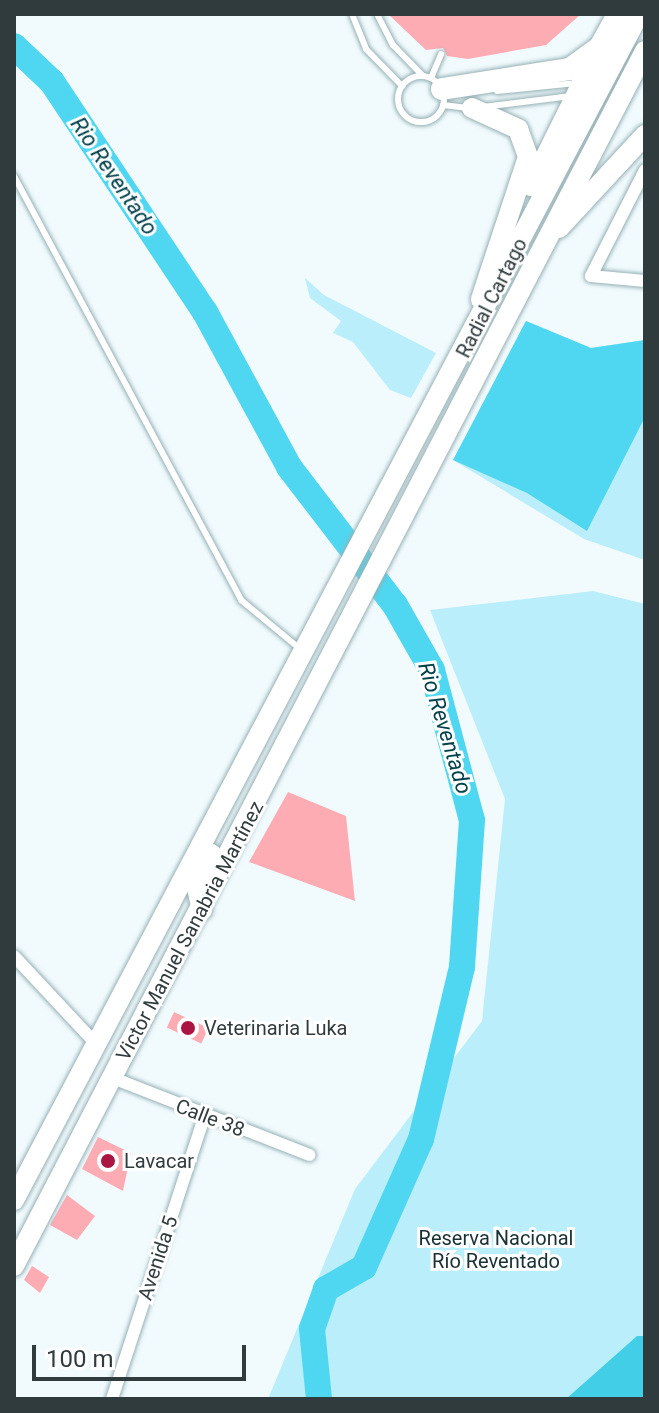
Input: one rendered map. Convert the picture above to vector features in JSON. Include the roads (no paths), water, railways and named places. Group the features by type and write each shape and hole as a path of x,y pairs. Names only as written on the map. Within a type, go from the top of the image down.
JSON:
{"highway":[{"path":"437,89 559,73 600,47 618,14"}],"main road":[{"name":"Radial Cartago","path":"342,580 466,349 639,14"},
{"path":"491,265 600,47"},
{"name":"Radial Cartago","path":"365,594 645,51"},
{"path":"466,349 528,157 518,129 472,108"},
{"path":"550,236 645,135"},
{"name":"Victor Manuel Sanabria Martínez","path":"14,1200 342,580"},
{"name":"Victor Manuel Sanabria Martínez","path":"14,1266 365,594"},
{"path":"202,910 197,888 229,819 224,802"}],"street":[{"path":"644,175 591,276 645,281"},
{"path":"14,956 96,1044"},
{"name":"Calle 38","path":"113,1078 204,1118 309,1155"},
{"name":"Avenida 5","path":"112,1399 204,1118"}],"lane":[{"path":"352,14 366,49 402,86 437,89 577,83"},
{"path":"377,14 400,55 437,89 472,108 574,95"},
{"path":"402,86 398,101 408,119 429,121 441,54"},
{"path":"14,176 241,600 304,651"}],"waterway":[{"name":"Rio Reventado","path":"14,46 52,82 205,312 289,467 395,605 432,670 472,820 462,967 421,1139 364,1267 326,1289 312,1329 319,1399"}],"place":[{"name":"Veterinaria Luka","path":"188,1028"},
{"name":"Lavacar","path":"108,1161"}],"park label":[{"name":"Reserva Nacional Río Reventado","path":"496,1250"}]}
